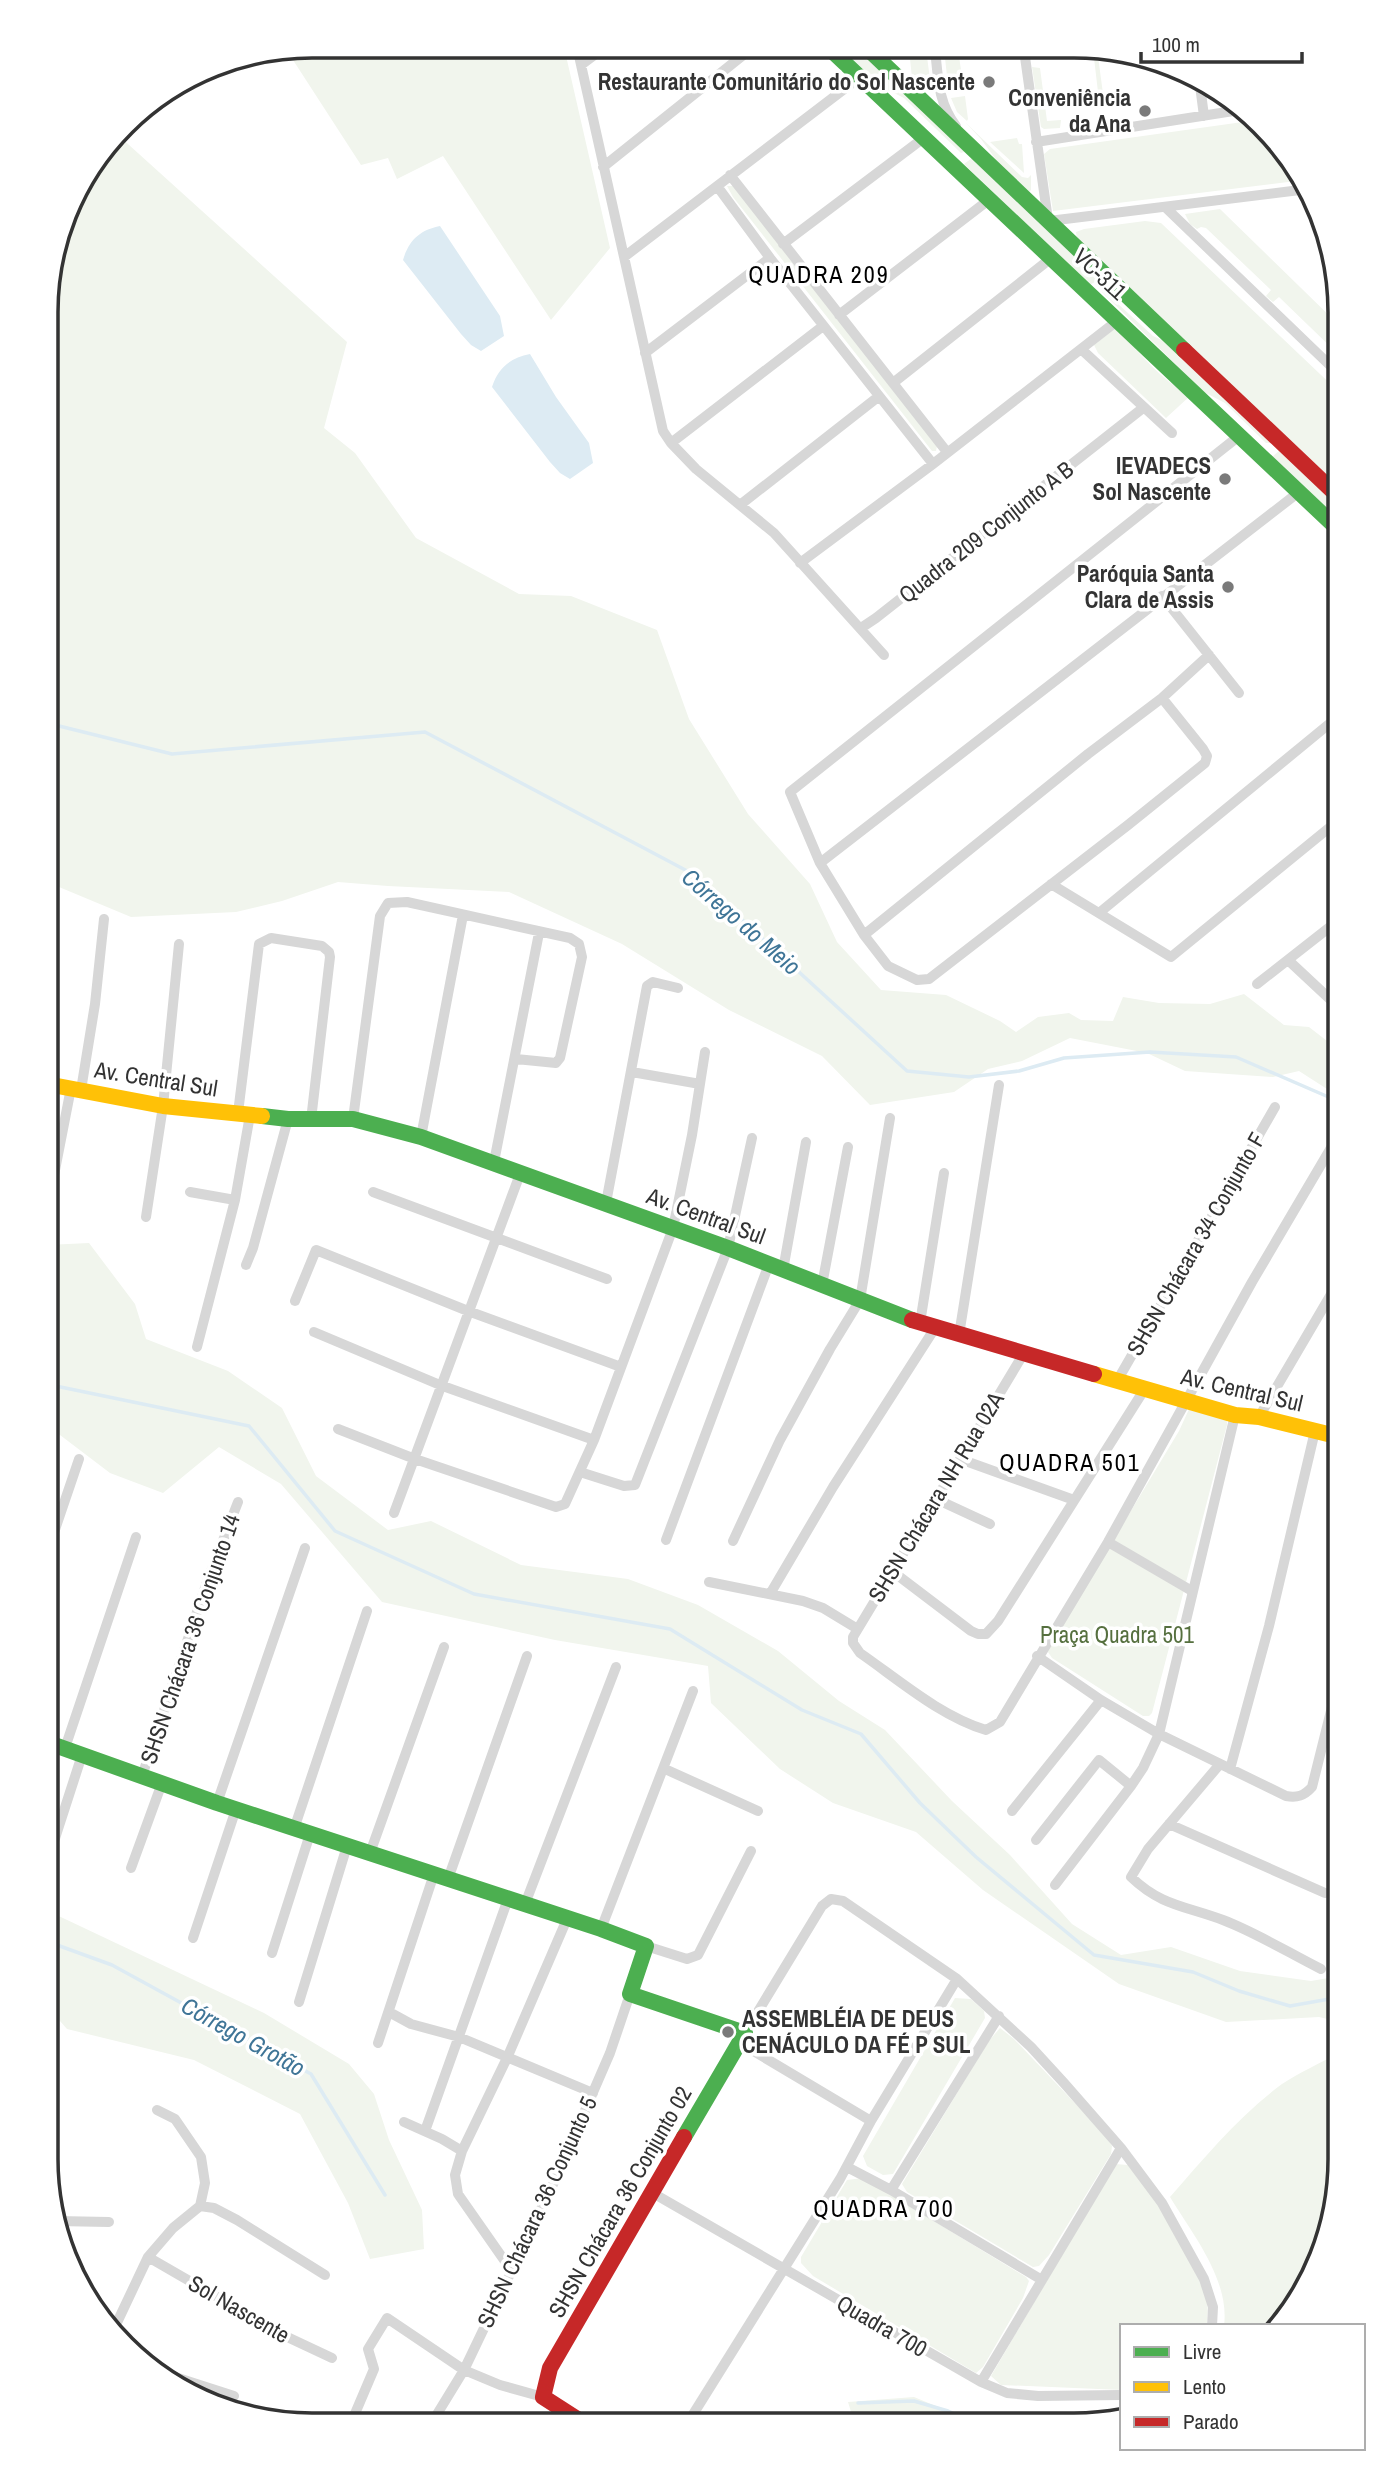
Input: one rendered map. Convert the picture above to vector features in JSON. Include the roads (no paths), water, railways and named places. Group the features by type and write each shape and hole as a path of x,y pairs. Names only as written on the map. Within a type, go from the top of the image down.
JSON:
{"street":[{"path":"579,58 663,431 696,469 774,533 884,655"},
{"path":"581,65 591,58"},
{"path":"603,167 739,58"},
{"name":"VC-311","path":"840,58 1328,520"},
{"name":"VC-311","path":"878,58 1328,487"},
{"path":"936,58 940,97 949,117 986,161"},
{"path":"1025,58 1048,221 1297,190"},
{"path":"624,257 860,77"},
{"path":"1201,92 1204,116"},
{"path":"922,100 933,102 940,97"},
{"path":"1036,142 1231,112"},
{"path":"783,244 929,141 958,159 970,156 971,147"},
{"path":"730,175 947,452"},
{"path":"1025,199 1033,198 1042,185"},
{"path":"717,186 770,258 933,464"},
{"path":"839,315 990,199"},
{"path":"1165,207 1328,363"},
{"path":"645,353 770,258"},
{"path":"893,383 1050,259"},
{"path":"1099,303 1097,288 1104,285 1113,287 1150,322 1163,329"},
{"path":"800,563 933,464 1116,321"},
{"path":"671,443 824,326"},
{"path":"1081,349 1172,433"},
{"path":"740,505 878,397"},
{"path":"1199,399 1218,402 1263,444 1270,446 1274,443 1273,434"},
{"name":"Quadra 209 Conjunto A B","path":"861,628 1143,408"},
{"path":"1162,698 1203,749 1207,756 1205,763 929,979 917,980 888,966 864,935 820,863 790,792 1239,436"},
{"path":"820,863 1162,596 1276,512 1298,492"},
{"path":"1162,596 1239,693"},
{"path":"864,935 1088,754 1162,698 1209,655"},
{"path":"1100,913 1328,725"},
{"path":"1051,884 1171,957 1328,830"},
{"path":"353,1119 380,915 383,908 393,901 575,940 582,949 582,957 563,1050 558,1061 516,1059"},
{"path":"421,1136 463,915"},
{"path":"58,1165 95,1004 104,919"},
{"path":"1257,984 1328,928"},
{"path":"494,1162 539,933"},
{"path":"197,1348 235,1200 259,943 271,938 322,946 329,952 311,1121"},
{"path":"146,1217 163,1106 180,944"},
{"path":"1288,960 1328,997"},
{"path":"606,1203 647,986 653,982 678,988"},
{"path":"338,1429 415,1459 556,1507 567,1501 594,1440 673,1228 705,1052"},
{"path":"632,1072 700,1084"},
{"path":"958,1335 999,1085"},
{"name":"Av. Central Sul","path":"58,1086 163,1106 311,1121 353,1119 421,1136 728,1248 927,1325 1235,1415 1259,1417 1328,1434"},
{"name":"SHSN Chácara 34 Conjunto F","path":"1116,1381 1275,1107"},
{"path":"733,1541 780,1440 860,1300 890,1118"},
{"path":"246,1265 288,1119"},
{"path":"580,1472 624,1486 635,1485 728,1248 751,1138"},
{"path":"666,1540 776,1267 806,1142"},
{"path":"822,1285 848,1147"},
{"path":"1328,1153 1127,1503 1108,1542 1037,1656 1101,1700 1159,1734 1286,1796 1300,1797 1312,1787 1328,1723"},
{"path":"770,1594 927,1325 944,1173"},
{"path":"394,1513 520,1174"},
{"path":"190,1192 235,1200"},
{"path":"373,1192 607,1279"},
{"path":"295,1301 316,1250 468,1311 621,1367"},
{"path":"1259,1417 1328,1299"},
{"path":"314,1332 440,1385 594,1440"},
{"name":"SHSN Chácara NH Rua 02A","path":"1024,1353 856,1628 853,1643 860,1653 931,1702 970,1725 986,1730 1000,1723 1037,1656"},
{"path":"892,1571 971,1631 986,1634 998,1621 1144,1390"},
{"path":"1055,1885 1131,1786 1159,1734 1235,1415"},
{"path":"1321,1969 1224,1921 1148,1893 1131,1877 1148,1849 1169,1824 1225,1766 1328,1437"},
{"path":"58,1521 79,1459"},
{"path":"960,1459 1074,1500"},
{"path":"936,1499 990,1524"},
{"name":"SHSN Chácara 36 Conjunto 14","path":"142,1776 208,1579 238,1502"},
{"path":"65,1748 136,1537"},
{"path":"1108,1542 1192,1591"},
{"path":"217,1803 305,1548"},
{"path":"709,1582 823,1608 856,1628"},
{"path":"272,1953 302,1831 367,1611"},
{"path":"370,1853 444,1647"},
{"path":"378,2043 527,1656"},
{"path":"525,1904 616,1667"},
{"path":"601,1929 665,1769 693,1690"},
{"path":"1012,1811 1101,1700"},
{"path":"58,1746 217,1803 687,1959 698,1955 751,1851"},
{"path":"58,1829 82,1755"},
{"path":"1036,1840 1099,1760 1131,1786"},
{"path":"665,1769 758,1811"},
{"path":"131,1868 162,1783"},
{"path":"193,1938 236,1809"},
{"path":"1169,1824 1325,1894"},
{"path":"299,2002 347,1846"},
{"path":"425,2131 508,1899"},
{"path":"743,2038 822,1906 831,1899 843,1901 957,1979 999,2016 1064,2083 1121,2148 1161,2203 1194,2259 1213,2307 1212,2324"},
{"path":"511,2270 458,2194 455,2175 462,2151 507,2058 567,1919"},
{"path":"646,1946 631,1994 743,2038 871,2121"},
{"path":"694,2413 785,2269 957,1979"},
{"name":"SHSN Chácara 36 Conjunto 5","path":"438,2413 464,2370 555,2180 610,2053 631,1994"},
{"path":"389,2012 418,2027 459,2037 593,2093"},
{"path":"891,2190 999,2016"},
{"name":"SHSN Chácara 36 Conjunto 02","path":"543,2397 545,2383 555,2358 743,2038"},
{"path":"117,2322 148,2257 173,2228 200,2206 205,2183 201,2157 175,2119 157,2110"},
{"path":"404,2122 442,2138 462,2151"},
{"path":"981,2382 1121,2148"},
{"path":"847,2166 1042,2280"},
{"name":"Quadra 700","path":"651,2192 981,2382 1007,2393 1028,2395 1120,2395"},
{"path":"200,2206 214,2208 236,2220 325,2275"},
{"path":"65,2221 109,2222"},
{"name":"Sol Nascente","path":"148,2257 283,2335 332,2358"},
{"path":"355,2413 374,2369 368,2349 387,2318 464,2370 500,2385 543,2397 568,2413"},
{"path":"190,2382 234,2396"}],"waterway":[{"name":"Córrego do Meio","path":"58,726 172,754 425,732 691,873 907,1071 969,1077 1019,1071 1064,1058 1150,1052 1236,1057 1328,1097"},
{"path":"58,1386 249,1426 335,1531 474,1594 670,1629 802,1710 861,1734 920,1803 976,1857 1094,1955 1193,1972 1239,1991 1290,2006 1328,1999"},
{"name":"Córrego Grotão","path":"58,1945 112,1965 311,2074 385,2195"},
{"name":"Córrego Grotão","path":"858,2403 914,2401 952,2413"}],"place":[{"name":"Restaurante Comunitário do Sol Nascente","path":"989,82"},
{"name":"Conveniência da Ana","path":"1145,111"},
{"name":"IEVADECS Sol Nascente","path":"1225,479"},
{"name":"Paróquia Santa Clara de Assis","path":"1228,587"},
{"name":"ASSEMBLÉIA DE DEUS CENÁCULO DA FÉ P SUL","path":"728,2032"}],"district":[{"name":"QUADRA 209","path":"819,275"},
{"name":"QUADRA 501","path":"1070,1463"},
{"name":"QUADRA 700","path":"884,2209"}],"park label":[{"name":"Praça Quadra 501","path":"1117,1635"}]}
